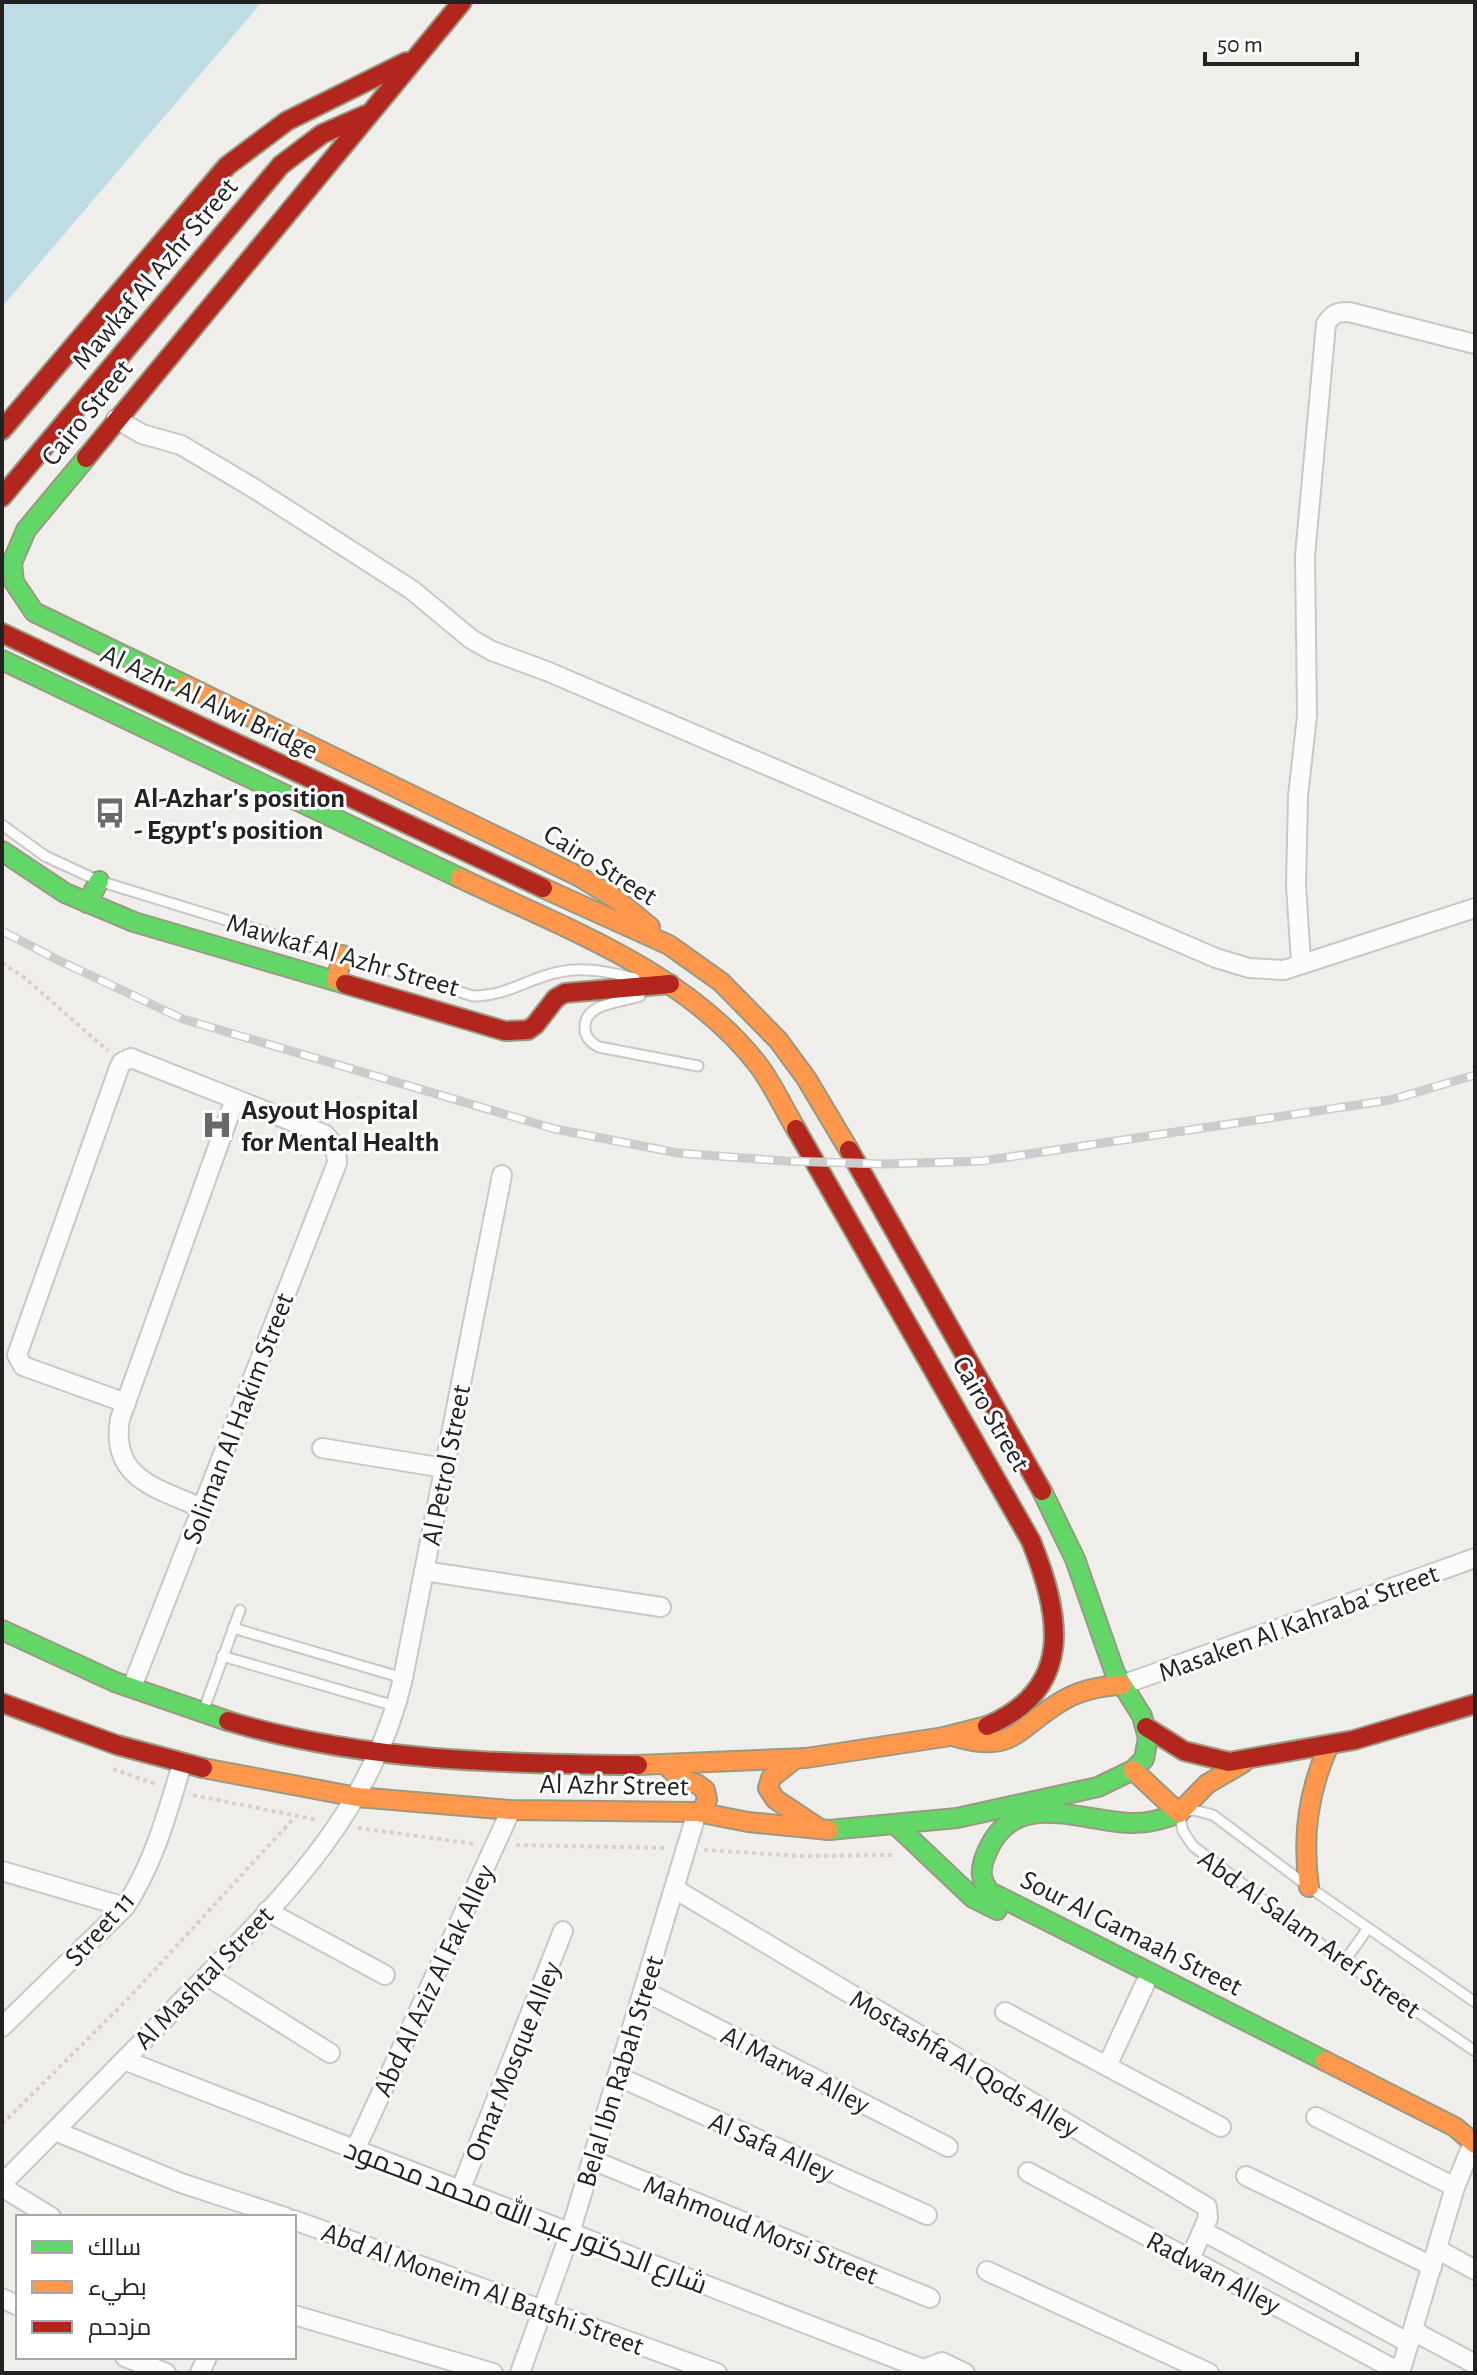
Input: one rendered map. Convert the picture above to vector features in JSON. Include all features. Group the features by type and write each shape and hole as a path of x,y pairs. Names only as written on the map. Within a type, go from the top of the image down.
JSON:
{"main road":[{"name":"Cairo Street","path":"462,2 26,530 13,552 11,578 19,596 34,612 580,877 644,921 669,945 721,982 751,1010 787,1053 836,1128 1051,1505 1075,1559 1122,1685"},
{"path":"2,430 227,166 287,121 416,57"},
{"name":"Mawkaf Al Azhr Street","path":"2,497 281,165 322,134 371,112"},
{"name":"Al Azhr Al Alwi Bridge","path":"2,633 437,840"},
{"name":"Al Azhr Al Alwi Bridge","path":"2,660 421,859"},
{"name":"Cairo Street","path":"437,840 669,945"},
{"name":"Mawkaf Al Azhr Street","path":"2,851 65,893 134,922 514,1032 532,1029 554,999 565,993 670,984"},
{"name":"Cairo Street","path":"421,859 633,961 670,984 729,1031 760,1067 1012,1505 1044,1571 1051,1593 1053,1644 1047,1672 1038,1690 1007,1715 952,1736"},
{"path":"87,903 99,881"},
{"path":"336,980 343,955"},
{"name":"Al Azhr Street","path":"2,1630 63,1660 252,1728 379,1752 516,1762 665,1764 795,1759 952,1736"},
{"path":"952,1736 977,1743 1001,1742 1023,1733 1064,1700 1096,1688 1122,1685 1146,1727 1177,1749 1194,1756 1229,1762 1329,1745 1475,1704"},
{"name":"Al Azhr Street","path":"2,1703 117,1745 182,1764 357,1797 511,1810 697,1812 760,1824 822,1830 897,1826 957,1818 1098,1787 1133,1770"},
{"path":"1146,1727 1144,1759 1133,1770 1179,1813 1207,1784 1253,1759"},
{"path":"1309,1887 1305,1822 1314,1781 1329,1745"},
{"path":"795,1759 771,1778 768,1788 786,1808 822,1830"},
{"path":"665,1764 680,1779 705,1790 707,1800 702,1810 697,1812"},
{"name":"Sour Al Gamaah Street","path":"1179,1813 1139,1823 1045,1813 1014,1818 997,1831 981,1865 982,1882 990,1892 1455,2127 1474,2143"},
{"name":"Sour Al Gamaah Street","path":"897,1826 973,1898 1450,2138 1474,2143"}],"street":[{"path":"1301,962 1296,885 1298,796 1307,716 1305,556 1326,324 1338,312 1349,312 1475,344"},
{"path":"116,419 142,434 181,445 255,489 403,583 471,639 492,651 549,672 1216,958 1249,968 1284,970 1475,908"},
{"path":"126,1403 23,1366 17,1359 122,1062 131,1058 235,1099 126,1403 117,1438 118,1449 129,1468 146,1482 202,1508"},
{"name":"Soliman Al Hakim Street","path":"132,1687 337,1163 335,1148 324,1134 235,1099"},
{"name":"Al Petrol Street","path":"379,1752 403,1678 502,1175"},
{"path":"322,1448 444,1468"},
{"name":"Masaken Al Kahraba' Street","path":"1122,1685 1475,1558"},
{"path":"424,1571 661,1607"},
{"name":"Al Mashtal Street","path":"2,2185 207,1976 322,1850 357,1797 379,1752"},
{"name":"Street 11","path":"2,2027 125,1907 160,1838 182,1764"},
{"name":"Abd Al Aziz Al Fak Alley","path":"355,2150 511,1810"},
{"name":"Belal Ibn Rabah Street","path":"520,2373 570,2233 697,1812"},
{"path":"2,1871 125,1907"},
{"name":"Mostashfa Al Qods Alley","path":"675,1889 1207,2207 1209,2215 1203,2231"},
{"path":"267,1911 385,1975"},
{"name":"Omar Mosque Alley","path":"460,2191 563,1931"},
{"path":"207,1976 330,2053"},
{"path":"1107,2066 1145,1984"},
{"name":"Al Marwa Alley","path":"644,1991 948,2147"},
{"path":"1005,2012 1221,2127"},
{"name":"شارع الدكتور عبد الله محمد محمود","path":"124,2060 928,2372 934,2364 942,2362 965,2373"},
{"name":"Al Safa Alley","path":"617,2076 927,2215"},
{"path":"1316,2117 1455,2187"},
{"name":"Abd Al Moneim Al Batshi Street","path":"55,2131 264,2214"},
{"path":"1401,2373 1455,2187 1474,2143"},
{"name":"Mahmoud Morsi Street","path":"592,2160 930,2298"},
{"name":"Radwan Alley","path":"1028,2172 1401,2373"},
{"path":"1246,2176 1434,2258 1475,2270"},
{"path":"2,2185 48,2215"},
{"name":"Abd Al Moneim Al Batshi Street","path":"296,2221 717,2373"},
{"path":"1190,2259 1203,2231 1411,2337 1475,2364"},
{"path":"987,2271 1209,2373"},
{"path":"296,2316 493,2373"},
{"path":"130,2359 166,2373"}],"lane":[{"path":"2,825 45,856 99,881 473,996 496,995 550,974 576,969 670,984"},
{"path":"670,984 619,1003 595,1008 586,1020 586,1034 599,1047 698,1066"},
{"path":"203,1712 240,1610"},
{"path":"233,1628 403,1678"},
{"path":"222,1656 395,1706"},
{"name":"Abd Al Salam Aref Street","path":"1475,2002 1309,1887 1213,1815 1194,1810 1179,1813 1183,1831 1193,1846 1344,1962 1475,2051"},
{"path":"1344,1962 1368,1928"}],"path":[{"path":"2,963 25,978 122,1062"},
{"path":"2,2124 125,2002 295,1817"},
{"path":"686,1849 799,1856 927,1854"}],"water":[{"path":"2,2 262,2 2,307"}],"railway":[{"path":"2,931 183,1019 555,1129 678,1153 884,1164 982,1161 1390,1100 1475,1075"}],"traffic: fast":[{"path":"86,458 26,530 12,563 14,582 34,612 185,685"},
{"path":"2,660 460,878"},
{"path":"2,851 65,893 134,922 345,984"},
{"path":"87,903 99,881"},
{"path":"829,1830 957,1818 1098,1787 1133,1770 1144,1759 1148,1738 1142,1716 1115,1673 1075,1559 1042,1491"},
{"path":"2,1630 115,1682 228,1721"},
{"path":"1179,1813 1136,1823 1069,1814 1030,1814 1013,1820 999,1832 987,1852 982,1878 990,1892 1325,2061"},
{"path":"897,1826 973,1898 997,1910"}],"traffic: slow":[{"path":"185,685 580,877 616,899 650,927"},
{"path":"460,878 621,955 696,1004 729,1033 759,1066 796,1129"},
{"path":"543,888 669,945 721,982 778,1040 806,1078 849,1150"},
{"path":"336,980 343,955"},
{"path":"952,1736 973,1741 1002,1741 1069,1697 1091,1689 1122,1685"},
{"path":"638,1765 806,1758 944,1737 987,1726"},
{"path":"1309,1887 1306,1850 1308,1814 1329,1745"},
{"path":"795,1759 771,1778 768,1788 775,1799 817,1827"},
{"path":"1179,1813 1207,1784 1243,1763"},
{"path":"665,1764 680,1779 705,1790 707,1800 702,1810 697,1812"},
{"path":"203,1768 357,1797 511,1810 697,1812 748,1822 829,1830"},
{"path":"1133,1770 1179,1813"},
{"path":"1325,2061 1455,2127 1475,2144"}],"traffic: jam":[{"path":"86,458 462,2"},
{"path":"2,430 227,166 287,121 406,62"},
{"path":"2,497 281,165 322,134 365,115"},
{"path":"2,633 543,888"},
{"path":"345,984 505,1031 528,1030 556,998 565,993 670,984"},
{"path":"796,1129 1031,1541 1041,1569 1053,1622 1053,1647 1048,1671 1035,1692 1015,1710 987,1726"},
{"path":"849,1150 1042,1491"},
{"path":"2,1703 117,1745 203,1768"},
{"path":"1146,1727 1184,1751 1229,1762 1354,1740 1475,1704"},
{"path":"228,1721 329,1745 432,1758 638,1765"}],"place":[{"name":"Al-Azhar's position - Egypt's position","path":"110,813"},
{"name":"Asyout Hospital for Mental Health","path":"217,1125"}]}
